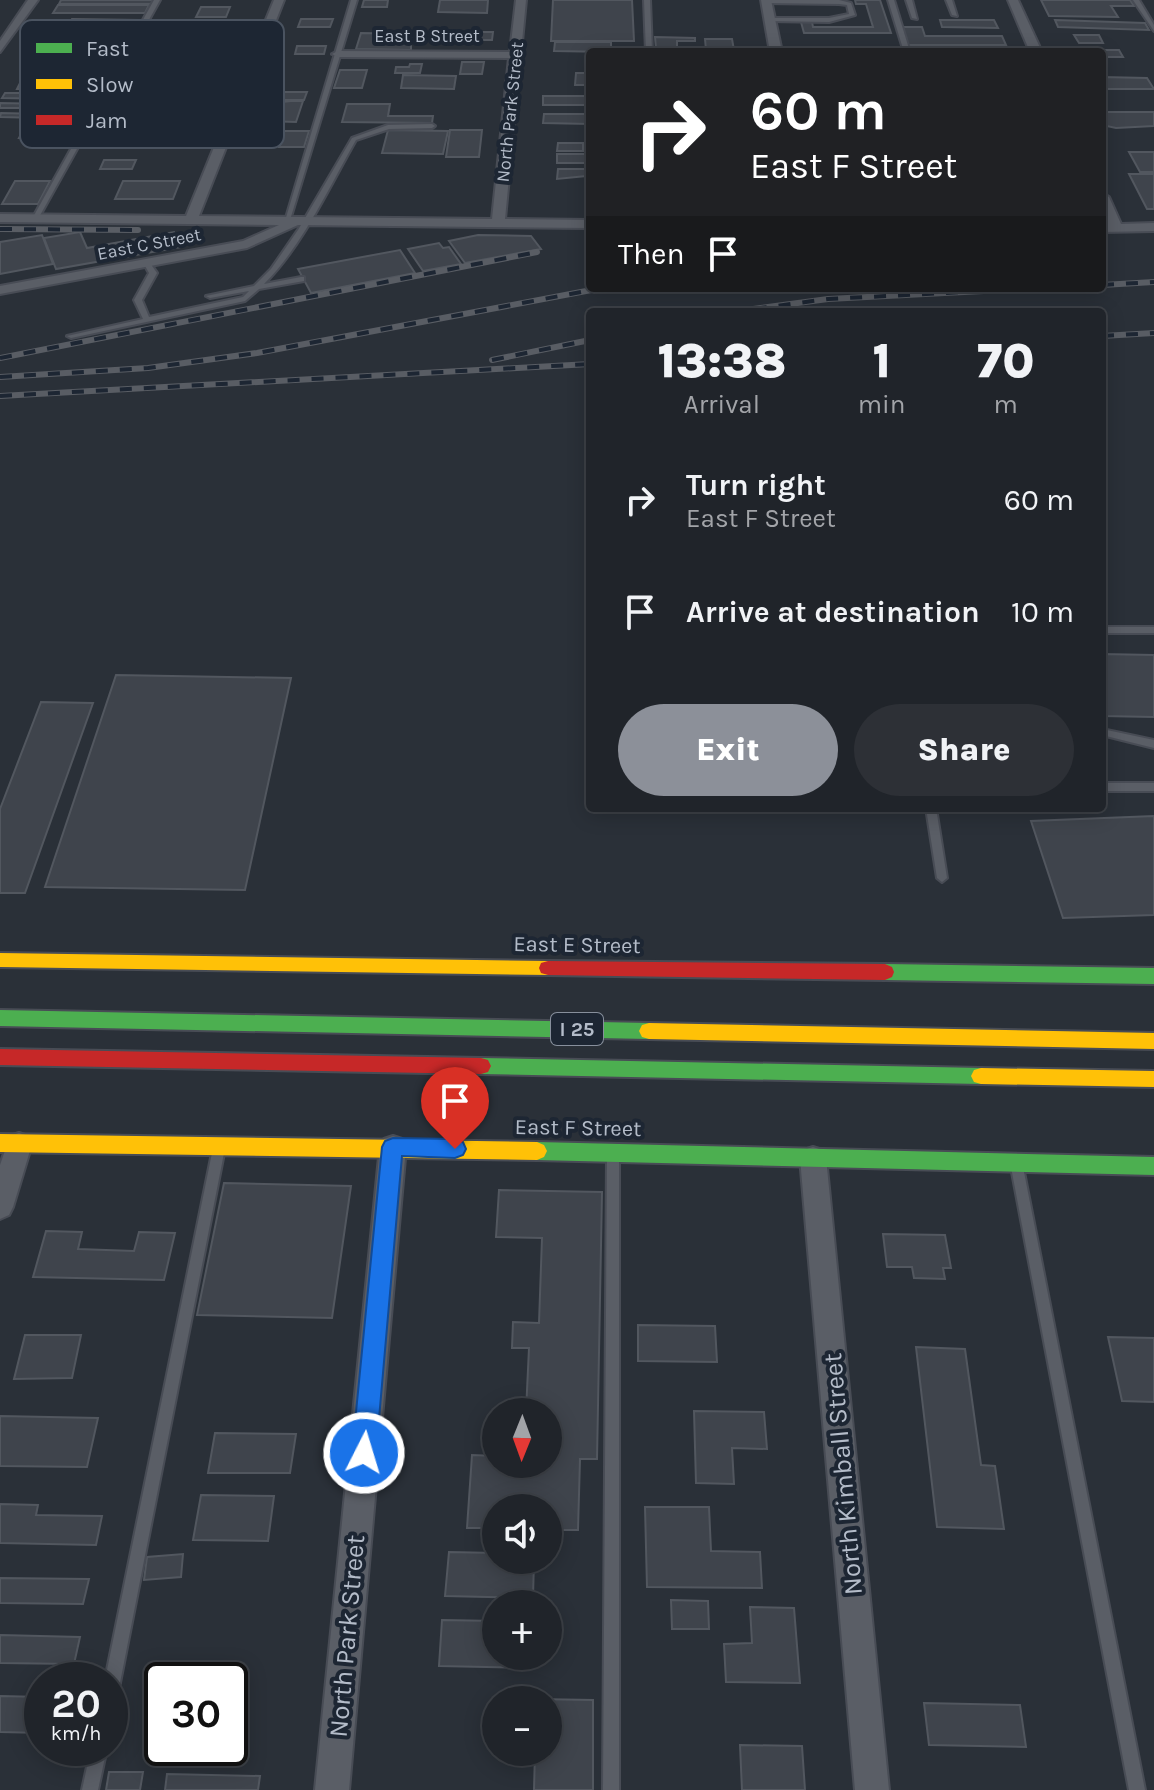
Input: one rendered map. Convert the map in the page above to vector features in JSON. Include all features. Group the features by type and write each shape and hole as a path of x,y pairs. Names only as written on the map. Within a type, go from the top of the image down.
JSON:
{"main road":[{"name":"East E Street","path":"0,960 1154,976"},
{"name":"I 25","path":"4,1018 1154,1041"},
{"name":"I 25","path":"0,1057 1154,1079"},
{"name":"East F Street","path":"10,1144 393,1147 1154,1166"}],"street":[{"path":"0,49 33,0"},
{"path":"271,20 279,0"},
{"name":"North Park Street","path":"498,223 521,0"},
{"path":"1013,0 1034,48"},
{"path":"766,1 775,48"},
{"name":"East B Street","path":"338,54 517,55"},
{"path":"191,219 220,148"},
{"name":"East C Street","path":"0,218 586,224"},
{"name":"East C Street","path":"0,290 247,244 298,220"},
{"path":"1109,228 1154,227"},
{"path":"0,1207 10,1144"},
{"name":"North Park Street","path":"332,1790 393,1147"},
{"name":"North Kimball Street","path":"813,1158 872,1790"}],"lane":[{"path":"146,20 157,0"},
{"path":"298,220 354,0"},
{"path":"647,0 649,48"},
{"path":"891,0 906,48"},
{"path":"909,0 915,18"},
{"path":"949,0 955,15"},
{"path":"1136,0 1154,29"},
{"path":"766,1 849,4 852,15 844,19 769,19"},
{"path":"71,336 245,299 258,286 298,220 354,139 388,127 432,126"},
{"path":"35,219 75,148"},
{"path":"147,320 138,300 153,273 148,264"},
{"path":"210,296 301,279"},
{"path":"1106,630 1154,630"},
{"path":"1106,733 1154,744"},
{"path":"1106,787 1154,787"},
{"path":"932,812 942,878"},
{"path":"116,1662 220,1145"},
{"path":"611,1790 613,1152"},
{"path":"1016,1163 1137,1790"},
{"path":"90,1790 95,1766"}],"building":[{"path":"61,0 154,0 151,4 59,4"},
{"path":"364,0 388,0 387,7 362,7"},
{"path":"440,0 488,0 487,13 438,12"},
{"path":"553,0 632,0 634,41 551,41"},
{"path":"855,0 880,0 891,33 804,33 801,22 812,22 813,27 873,27 866,4 856,4"},
{"path":"1041,0 1130,0 1134,6 1111,6 1118,17 1049,16"},
{"path":"58,5 149,5 145,13 53,13"},
{"path":"201,7 230,7 226,17 196,17"},
{"path":"301,19 333,19 330,27 298,27"},
{"path":"940,20 994,20 998,28 942,27"},
{"path":"1055,20 1145,23 1149,30 1058,27"},
{"path":"902,27 922,27 925,36 1002,36 1006,45 908,45"},
{"path":"441,32 493,32 492,40 439,40"},
{"path":"361,33 411,34 411,50 356,49"},
{"path":"1074,35 1099,35 1103,43 1079,43"},
{"path":"655,37 695,38 695,41 677,41 677,48 656,48"},
{"path":"705,39 732,39 734,48 706,48"},
{"path":"555,42 611,42 611,48 554,51"},
{"path":"297,46 326,46 324,54 295,54"},
{"path":"1106,50 1119,50 1123,57 1106,57"},
{"path":"462,62 484,62 482,74 460,74"},
{"path":"410,64 422,64 420,73 395,73 396,67 409,67"},
{"path":"340,70 367,70 362,88 334,88"},
{"path":"576,73 586,73 586,85 575,85"},
{"path":"403,75 456,76 454,89 401,88"},
{"path":"1106,77 1147,78 1154,89 1106,89"},
{"path":"284,92 307,92 304,100 284,100"},
{"path":"5,93 20,93 20,98 2,98"},
{"path":"543,96 586,96 586,105 543,105"},
{"path":"303,101 296,122 284,122 284,102"},
{"path":"0,103 20,103 20,108 0,108"},
{"path":"347,104 390,104 388,116 433,116 432,123 342,122"},
{"path":"1106,112 1154,112 1154,126 1106,126"},
{"path":"1,113 20,113 20,118 0,117"},
{"path":"544,114 586,114 586,124 543,123"},
{"path":"388,130 448,131 443,154 382,153"},
{"path":"450,130 482,130 479,157 446,157"},
{"path":"284,131 309,131 304,147 284,147"},
{"path":"558,143 583,143 583,151 557,151"},
{"path":"1129,152 1154,152 1154,172 1140,172"},
{"path":"557,154 586,154 586,163 557,163"},
{"path":"104,160 136,160 132,169 100,169"},
{"path":"558,169 586,169 586,176 557,179"},
{"path":"1129,174 1154,174 1154,209 1147,209"},
{"path":"15,181 50,181 38,204 2,204"},
{"path":"123,181 180,181 173,199 115,199"},
{"path":"80,232 87,248 174,232 181,247 56,269 44,238"},
{"path":"42,235 53,264 0,274 0,242"},
{"path":"478,235 531,236 541,249 465,263 449,241"},
{"path":"439,243 443,248 449,247 461,264 423,271 408,249"},
{"path":"400,250 415,273 311,293 298,269"},
{"path":"1106,654 1154,655 1154,717 1106,716"},
{"path":"116,675 291,678 245,890 45,887"},
{"path":"41,702 93,703 25,893 0,893 0,809"},
{"path":"1154,816 1154,915 1063,918 1031,821"},
{"path":"224,1183 351,1186 332,1318 197,1315"},
{"path":"499,1190 602,1192 597,1459 580,1459 578,1530 562,1530 562,1494 482,1494 482,1528 467,1528 472,1455 482,1455 482,1478 562,1478 562,1398 527,1398 529,1348 512,1348 513,1322 539,1323 542,1238 496,1237"},
{"path":"46,1231 82,1232 78,1249 134,1251 139,1232 175,1233 164,1280 33,1277"},
{"path":"883,1234 945,1235 951,1268 943,1268 945,1279 914,1278 912,1267 887,1267"},
{"path":"638,1325 715,1326 717,1362 638,1361"},
{"path":"25,1335 81,1335 72,1378 14,1379"},
{"path":"1108,1337 1154,1338 1154,1402 1122,1401"},
{"path":"916,1347 965,1349 981,1465 995,1466 1004,1529 937,1527"},
{"path":"694,1411 764,1412 767,1449 732,1448 734,1484 696,1483"},
{"path":"0,1416 98,1418 87,1467 0,1466"},
{"path":"215,1433 296,1434 290,1473 208,1473"},
{"path":"201,1495 274,1496 268,1541 193,1540"},
{"path":"0,1504 38,1505 36,1515 102,1516 96,1545 0,1543"},
{"path":"645,1507 709,1507 711,1551 760,1552 762,1588 647,1587"},
{"path":"449,1552 482,1553 482,1574 534,1574 533,1590 482,1590 482,1597 445,1596"},
{"path":"183,1554 181,1577 144,1580 147,1557"},
{"path":"0,1578 89,1579 83,1604 0,1603"},
{"path":"671,1600 708,1601 709,1629 672,1629"},
{"path":"750,1607 794,1608 800,1683 726,1682 724,1644 752,1643"},
{"path":"442,1620 482,1621 482,1667 439,1666"},
{"path":"0,1635 80,1637 74,1662 0,1663"},
{"path":"0,1696 24,1697 24,1733 0,1732"},
{"path":"562,1699 593,1700 593,1790 534,1790 535,1766 562,1766"},
{"path":"924,1703 1020,1705 1026,1747 929,1745"},
{"path":"740,1745 802,1746 805,1790 742,1790"},
{"path":"109,1772 143,1772 140,1790 106,1790"},
{"path":"167,1774 260,1776 258,1790 165,1790"}],"railway":[{"path":"0,229 138,230"},
{"path":"0,358 537,252"},
{"path":"1106,285 1154,282"},
{"path":"0,377 148,368 257,353 586,291"},
{"path":"761,308 828,299 965,292"},
{"path":"1106,336 1154,333"},
{"path":"492,360 586,341"},
{"path":"0,396 586,364"}],"traffic: fast":[{"path":"885,972 1154,976"},
{"path":"0,1018 649,1031"},
{"path":"481,1066 981,1076"},
{"path":"537,1151 1154,1166"}],"traffic: slow":[{"path":"0,960 548,968"},
{"path":"649,1031 1154,1041"},
{"path":"981,1076 1154,1079"},
{"path":"0,1143 537,1151"}],"traffic: jam":[{"path":"548,968 885,972"},
{"path":"0,1057 481,1066"}],"route":[{"path":"364,1453 393,1147 455,1149"}]}
